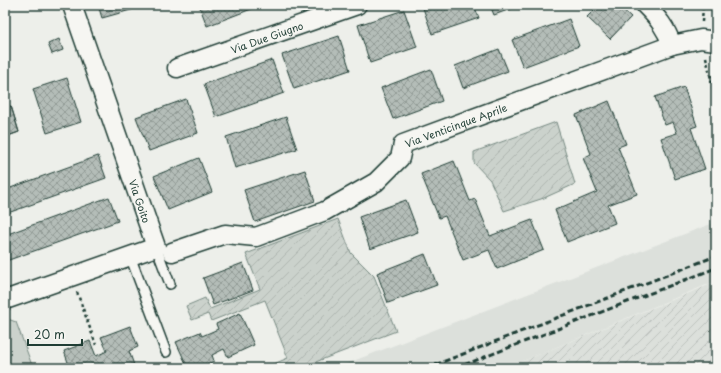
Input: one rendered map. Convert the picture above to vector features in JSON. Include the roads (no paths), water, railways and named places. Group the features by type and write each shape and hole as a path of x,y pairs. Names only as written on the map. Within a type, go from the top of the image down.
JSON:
{"street":[{"name":"Via Goito","path":"72,5 164,249"},
{"name":"Via Due Giugno","path":"177,68 357,5"},
{"path":"645,5 657,17 667,31 672,45"},
{"name":"Via Venticinque Aprile","path":"164,249 225,234 256,237 325,211 376,182 400,158 403,144 672,45 701,39 716,41"},
{"path":"5,300 130,256 164,249"}],"lane":[{"path":"164,249 170,284"},
{"path":"130,256 166,352"}],"railway":[{"path":"427,368 716,256"},
{"path":"456,368 716,268"}]}
